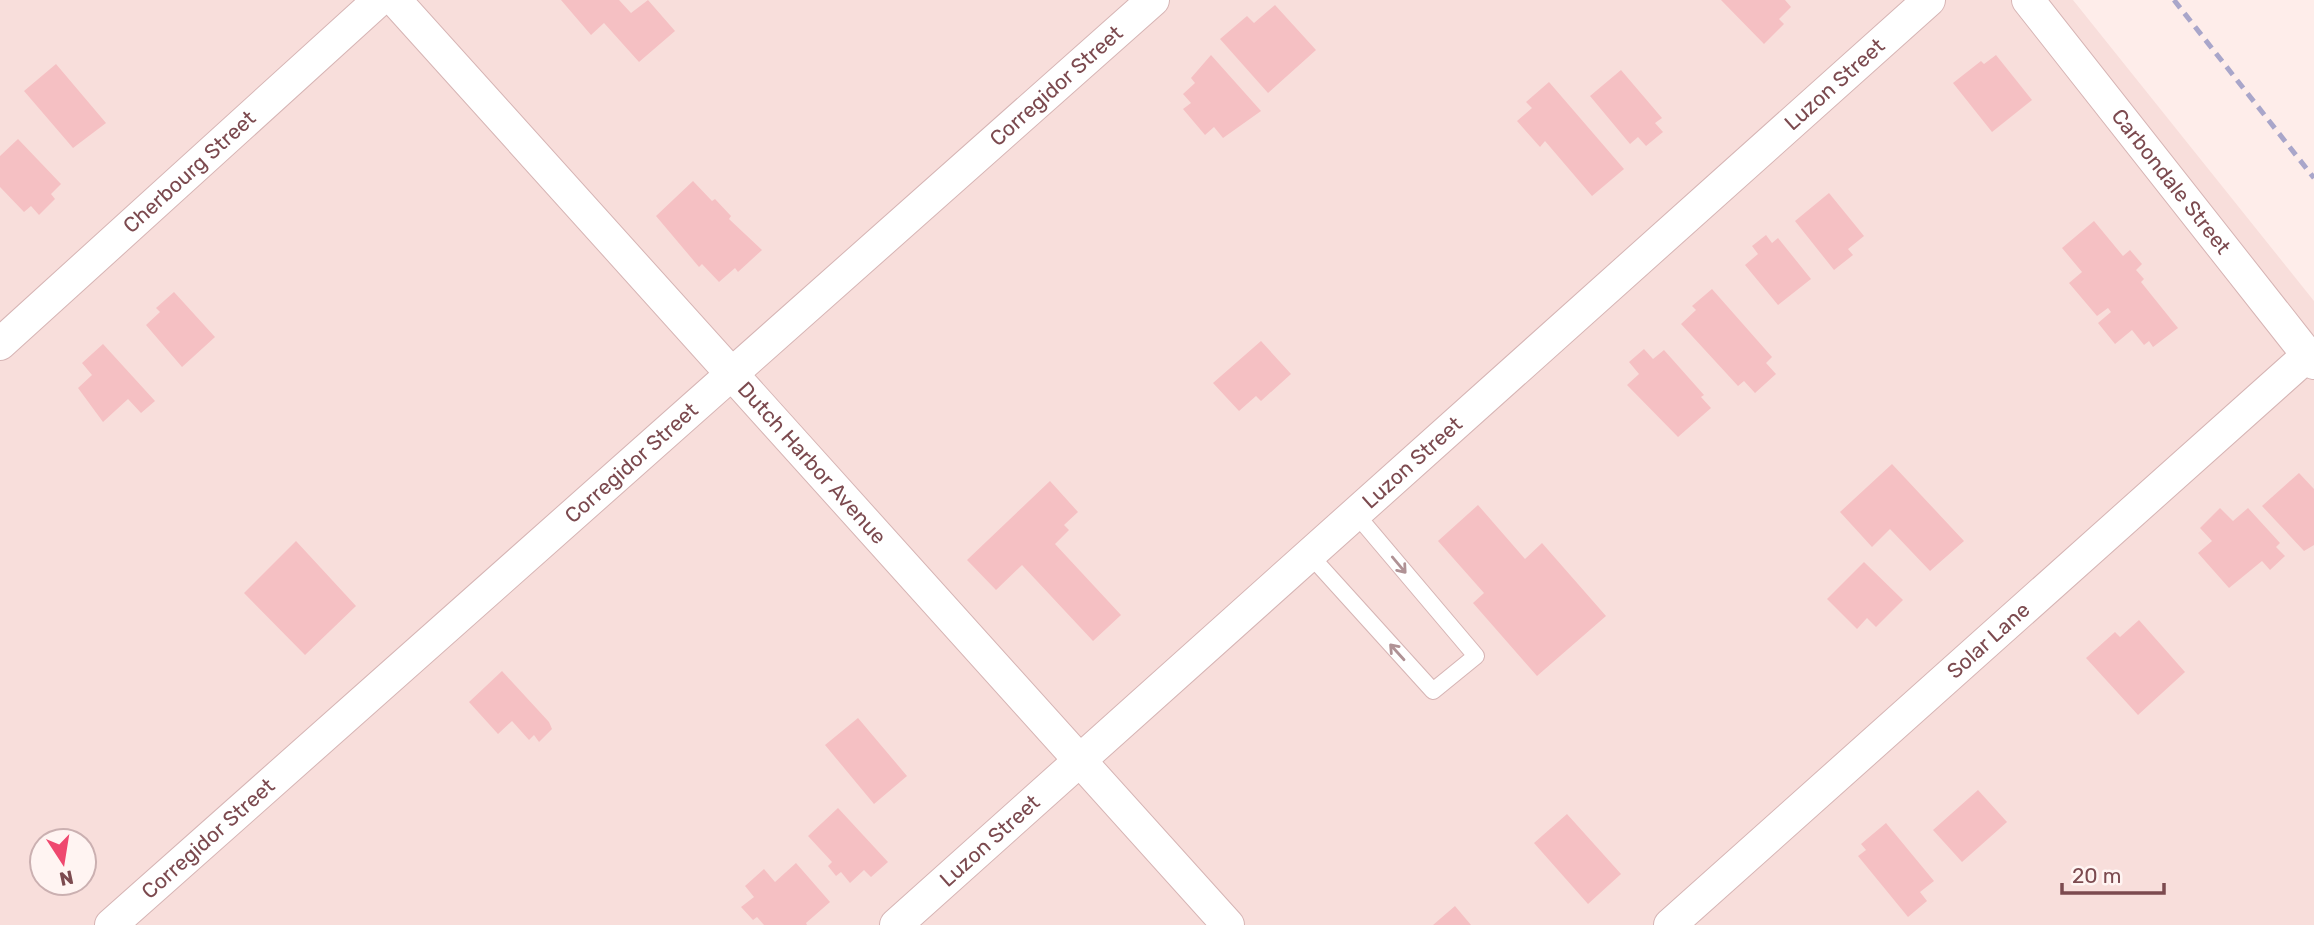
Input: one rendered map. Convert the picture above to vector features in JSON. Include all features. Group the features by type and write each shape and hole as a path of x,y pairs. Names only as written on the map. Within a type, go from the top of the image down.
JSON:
{"street":[{"name":"Cherbourg Street","path":"0,344 379,0"},
{"name":"Dutch Harbor Avenue","path":"395,0 1081,758 1228,925"},
{"name":"Corregidor Street","path":"111,925 1153,0"},
{"name":"Luzon Street","path":"896,925 1929,0"},
{"name":"Carbondale Street","path":"2028,0 2311,359"},
{"name":"Solar Lane","path":"1670,925 2311,359"}],"lane":[{"path":"1309,554 1433,691 1476,656 1355,513"}],"shaded area":[{"path":"0,0 2073,0 2314,301 2314,925 0,925"}],"building":[{"path":"561,0 619,0 631,13 648,0 675,31 639,62 604,23 591,35"},
{"path":"1721,0 1785,0 1791,7 1779,19 1784,24 1764,44"},
{"path":"1275,5 1316,50 1268,93 1220,39 1247,16 1254,23"},
{"path":"1211,55 1261,111 1223,138 1214,127 1205,135 1183,109 1191,103 1183,94 1195,83 1191,78"},
{"path":"1996,55 2032,100 1992,132 1953,83 1981,61 1984,64"},
{"path":"56,64 106,123 73,148 24,91"},
{"path":"1621,70 1662,118 1655,123 1663,132 1646,146 1638,137 1630,144 1590,96"},
{"path":"1549,82 1624,169 1592,196 1545,141 1540,147 1517,121 1532,108 1526,102"},
{"path":"18,139 61,184 51,194 55,199 39,215 31,206 24,212 0,187 0,156"},
{"path":"693,181 712,201 715,199 731,216 729,219 762,250 738,272 735,268 719,282 702,264 699,267 656,216"},
{"path":"1829,193 1864,236 1848,249 1853,255 1834,270 1795,221"},
{"path":"2094,221 2123,256 2130,250 2142,264 2136,270 2144,279 2141,282 2178,328 2153,347 2149,341 2144,345 2132,330 2115,344 2098,323 2111,312 2108,308 2097,316 2069,283 2082,272 2062,248"},
{"path":"1766,235 1772,243 1778,238 1811,279 1778,305 1745,265 1758,254 1752,246"},
{"path":"1712,289 1772,357 1766,363 1776,374 1755,393 1744,381 1738,386 1681,324 1696,310 1692,306"},
{"path":"174,292 215,337 182,367 146,325 160,312 156,308"},
{"path":"1261,341 1291,374 1261,401 1256,396 1239,411 1213,383"},
{"path":"103,344 155,401 141,413 128,399 103,422 78,388 92,375 82,363"},
{"path":"1644,349 1653,359 1664,350 1704,395 1701,397 1711,408 1678,437 1627,385 1639,374 1629,362"},
{"path":"1892,464 1964,541 1930,571 1890,529 1872,547 1840,512"},
{"path":"2299,473 2314,489 2314,545 2304,551 2262,506"},
{"path":"1050,481 1078,512 1064,525 1069,530 1055,544 1121,615 1093,641 1022,565 996,590 967,560"},
{"path":"1478,505 1525,559 1542,543 1606,616 1537,676 1473,603 1484,593 1438,541"},
{"path":"2220,508 2233,521 2248,508 2280,543 2276,547 2285,556 2270,570 2262,561 2229,588 2198,553 2212,541 2200,528"},
{"path":"296,541 356,606 305,655 244,593"},
{"path":"1864,562 1903,600 1876,627 1867,618 1857,629 1827,599"},
{"path":"2139,620 2185,672 2138,715 2086,658 2115,632 2120,637"},
{"path":"502,671 549,722 552,729 539,742 534,735 529,740 512,721 498,734 469,702"},
{"path":"858,718 907,776 874,804 825,745"},
{"path":"1978,790 2007,822 1962,862 1933,830"},
{"path":"838,808 888,862 871,877 864,870 850,883 841,872 836,876 828,866 832,862 808,836"},
{"path":"1567,814 1621,874 1588,904 1534,843"},
{"path":"1886,823 1934,881 1920,892 1927,901 1908,917 1858,856 1866,850 1861,844"},
{"path":"796,863 830,902 806,923 807,925 764,925 757,917 753,920 741,907 754,897 745,886 764,869 775,882"},
{"path":"1455,906 1471,925 1433,925"}],"railway":[{"path":"2174,0 2314,178"}]}
